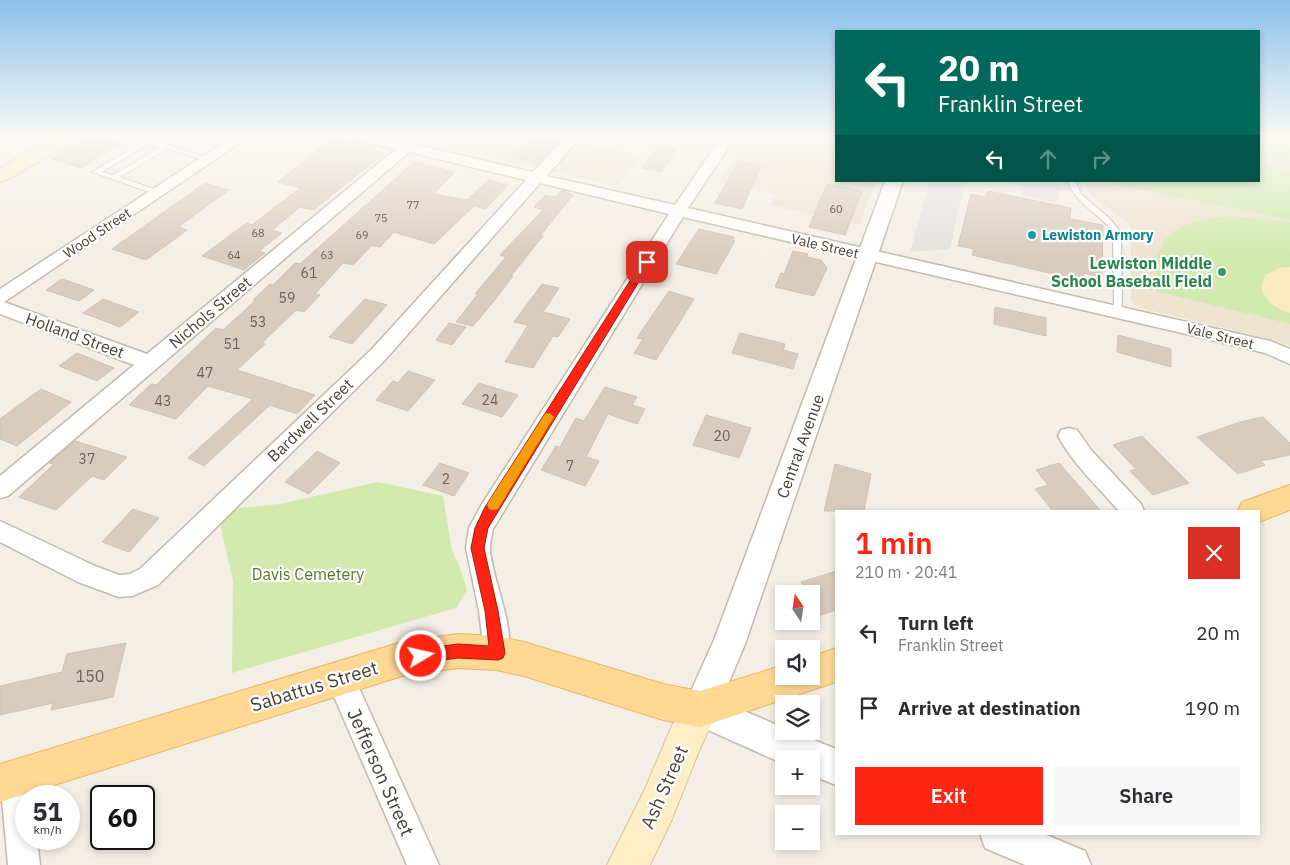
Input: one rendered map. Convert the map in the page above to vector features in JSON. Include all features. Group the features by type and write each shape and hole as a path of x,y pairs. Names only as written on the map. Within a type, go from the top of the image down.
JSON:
{"main road":[{"path":"1256,510 1290,497"},
{"name":"Sabattus Street","path":"8,781 402,659 458,651 498,653 524,659 663,702 700,709 776,685"},
{"path":"820,671 835,665"},
{"name":"Ash Street","path":"628,865 658,805 684,740 700,709"}],"street":[{"name":"Wood Street","path":"0,297 182,176"},
{"name":"Nichols Street","path":"0,489 372,176"},
{"path":"498,653 492,611 478,548 482,528 490,511 702,176"},
{"name":"Vale Street","path":"536,177 678,212 1270,348 1290,358"},
{"name":"Bardwell Street","path":"0,531 87,574 119,586 132,585 149,577 378,355 536,177"},
{"name":"Central Avenue","path":"700,709 729,644 894,182"},
{"name":"Holland Street","path":"0,307 150,363"},
{"path":"1069,436 1083,456 1131,510"},
{"name":"Jefferson Street","path":"340,678 423,865"},
{"path":"700,709 759,736 835,767"},
{"path":"8,781 24,865"},
{"path":"1001,835 1071,865"}],"lane":[{"path":"109,176 158,192"},
{"path":"1071,182 1073,190 1112,223 1117,232 1118,313"}],"shaded area":[{"path":"575,176 625,176 617,186"},
{"path":"723,176 835,176 835,182 876,182 859,225 771,205 777,194 720,182"},
{"path":"1260,176 1290,176 1290,346 1274,340 1140,308 1135,305 1131,301 1131,228 1128,223 1089,194 1084,182 1260,182"},
{"path":"930,182 965,182 950,249 910,252"},
{"path":"1007,182 1082,182 1082,193 1060,190 1057,203 1022,196 1024,186"}],"green space":[{"path":"1260,176 1290,176 1290,220 1106,183 1260,182"},
{"name":"Lewiston Middle School Baseball Field","path":"1231,216 1290,222 1290,324 1156,291 1155,272 1157,256 1163,243 1172,233 1197,221"},
{"name":"Davis Cemetery","path":"378,482 443,496 452,551 461,570 467,590 456,608 232,673 233,580 220,524 237,508 280,504"}],"sand":[{"path":"1282,267 1290,267 1290,313 1272,304 1265,296 1261,287 1265,275"}],"building":[{"path":"285,176 355,176 313,210 300,207 272,230 282,233 259,251 265,253 244,270 202,256 247,223 252,225 300,188 278,182"},
{"path":"398,176 451,176 433,194 467,200 488,180 508,185 485,209 474,206 434,244 394,232 380,247 372,245 353,265 343,263 315,294 320,295 304,312 296,310 262,343 265,344 237,370 315,395 297,414 270,405 204,466 188,458 253,399 208,386 176,419 129,405 151,384 156,385 216,328 223,330 256,300 253,300 270,284 273,285 295,263 300,264"},
{"path":"730,176 756,176 742,209 715,203"},
{"path":"205,183 229,190 178,227 187,230 146,260 112,249"},
{"path":"827,184 862,191 845,235 809,227"},
{"path":"562,190 573,195 540,236 543,236 494,301 473,326 456,322 478,294 475,294 506,257 500,255 543,210 534,207 545,195 555,197"},
{"name":"Lewiston Armory","path":"988,191 1071,208 1070,219 1103,225 1102,277 1083,273 1083,281 972,255 974,249 958,246 971,194 986,197"},
{"path":"699,229 734,237 732,240 735,241 716,274 676,264"},
{"path":"793,251 808,254 807,257 821,260 827,268 814,296 775,287 781,273 784,274"},
{"path":"62,279 94,290 79,301 46,290"},
{"path":"542,284 559,288 543,312 570,319 558,337 553,336 533,368 505,362 528,325 514,322"},
{"path":"669,291 694,299 656,360 634,353 643,339 637,338"},
{"path":"103,299 139,312 120,327 83,313"},
{"path":"365,299 387,305 352,344 329,337"},
{"path":"995,307 1046,318 1046,336 994,324"},
{"path":"449,323 466,327 452,345 436,340"},
{"path":"740,333 785,344 783,350 798,354 793,369 732,353"},
{"path":"1118,335 1171,349 1171,367 1117,352"},
{"path":"77,353 114,368 97,381 59,366"},
{"path":"408,371 435,380 408,411 376,400 393,381 398,383"},
{"path":"479,383 518,395 502,417 462,404"},
{"path":"605,387 637,397 632,405 645,409 637,424 608,414 586,457 599,461 585,486 541,470 556,446 560,447 576,418 584,421"},
{"path":"41,389 71,402 17,446 0,439 0,419"},
{"path":"706,415 751,428 739,458 693,445"},
{"path":"1263,417 1290,443 1290,455 1261,461 1265,465 1238,474 1197,437 1240,422"},
{"path":"1142,436 1189,483 1153,495 1130,471 1136,469 1113,445"},
{"path":"75,441 127,457 104,480 92,476 56,510 19,497 54,464 49,463"},
{"path":"317,451 340,463 309,494 285,482"},
{"path":"440,463 469,473 454,496 423,485"},
{"path":"1059,463 1100,510 1052,510 1035,489 1048,485 1036,470"},
{"path":"835,464 871,474 864,510 824,511"},
{"path":"133,509 159,518 129,552 102,542"},
{"path":"835,571 835,610 820,615 820,585 802,585 801,582"},
{"path":"126,643 113,697 51,710 53,703 0,715 0,686 62,672 67,654"}],"slow traffic":[{"path":"494,505 549,417"}],"place":[{"name":"Lewiston Armory","path":"1032,235"},
{"name":"Lewiston Middle School Baseball Field","path":"1222,272"}],"route":[{"path":"421,656 458,651 498,653 492,611 478,548 482,528 490,511 647,262"}]}
